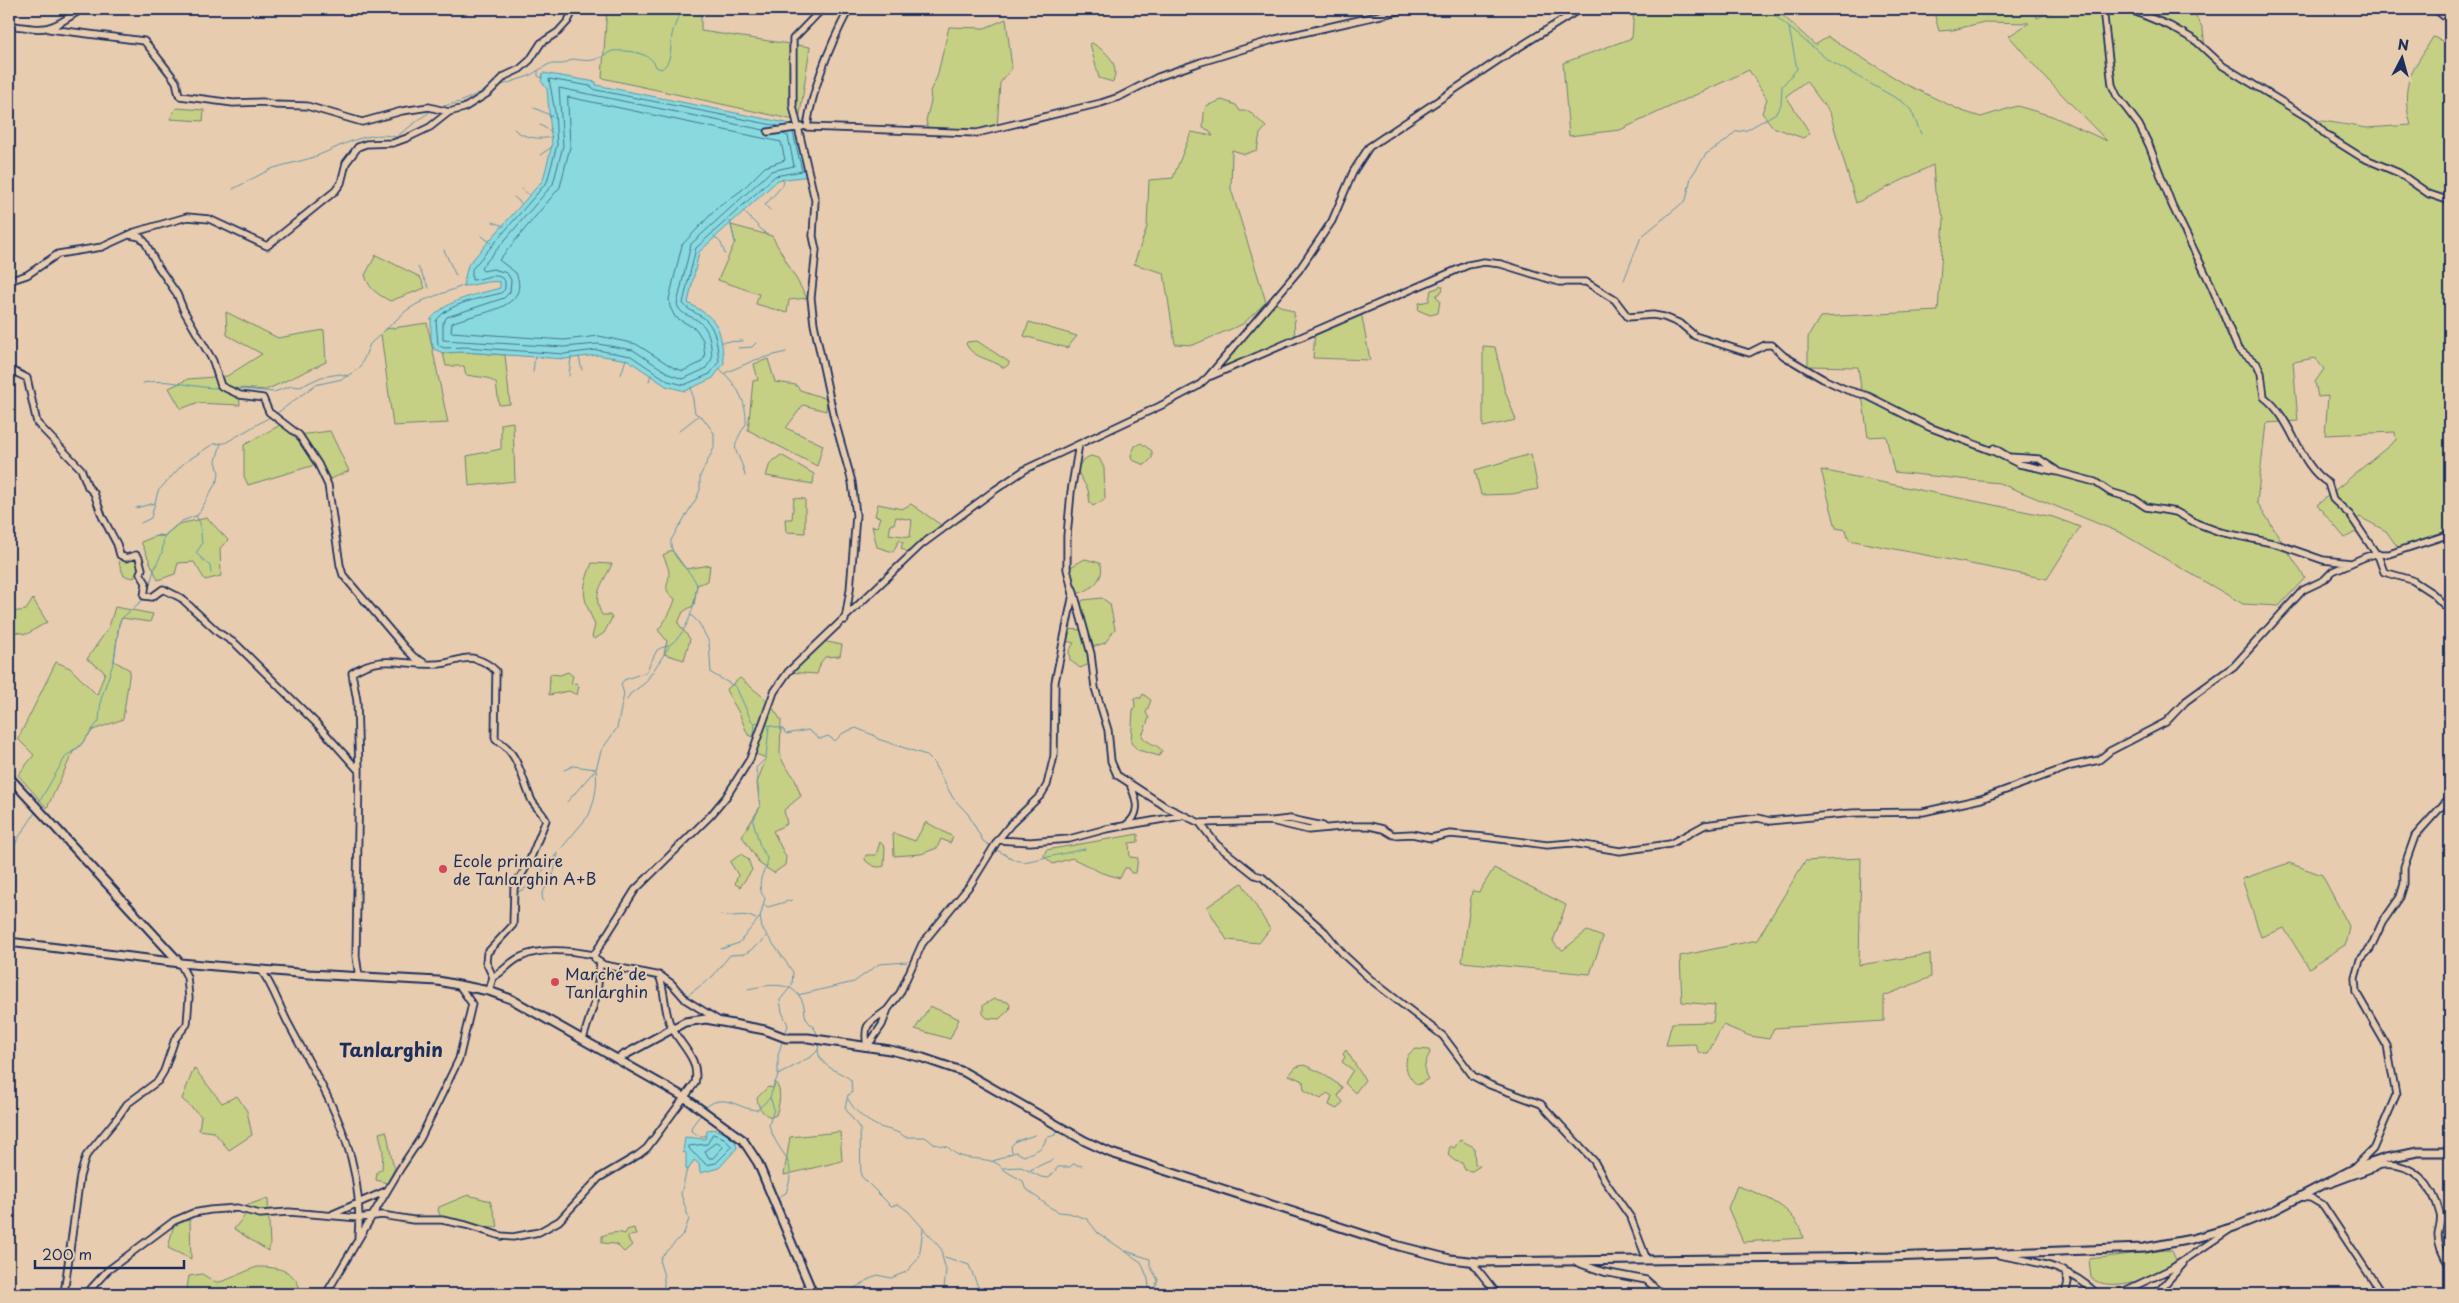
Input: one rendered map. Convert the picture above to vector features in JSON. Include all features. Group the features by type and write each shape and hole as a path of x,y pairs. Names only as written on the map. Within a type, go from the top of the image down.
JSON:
{"street":[{"path":"49,29 82,9"},
{"path":"9,281 27,275 58,254 102,247 128,236 187,217 209,219 267,246 335,191 340,183 346,163 358,147 366,144 393,143 408,138 430,127 450,112 464,108 488,93 505,76 520,69 530,60 541,43 558,32 568,21 574,9"},
{"path":"822,9 793,39 793,106 815,200 813,236 816,250 811,298 814,324 834,418 852,482 856,515 850,590 844,620"},
{"path":"807,128 810,103 823,62 849,9"},
{"path":"768,132 807,128 978,133 1078,110 1110,100 1158,78 1276,39 1407,9"},
{"path":"594,955 635,890 712,815 726,797 750,759 774,692 788,672 921,546 1026,469 1198,386 1208,377 1299,270 1332,221 1353,172 1369,147 1497,61 1580,9"},
{"path":"2103,9 2112,85 2146,138 2172,205 2211,285 2238,349 2257,364 2261,373 2264,397 2274,404 2286,421 2316,477 2328,483 2333,499 2350,515 2384,572 2412,580 2432,593 2450,611"},
{"path":"2129,9 2170,26 2196,41 2223,66 2310,119 2326,135 2361,157 2399,173 2430,194 2450,201"},
{"path":"2435,9 2450,20"},
{"path":"9,25 144,41 149,45 161,65 174,79 180,96 233,103 263,102 275,105 307,106 362,122 402,111 429,107 450,112"},
{"path":"128,236 135,235 146,242 213,361 221,386 240,395 263,398 269,412 299,435 318,464 328,485 343,575 405,648 414,657 427,663"},
{"path":"1208,377 1468,265 1484,262 1530,271 1559,282 1586,282 1614,300 1628,317 1653,314 1681,324 1695,336 1728,348 1748,353 1765,345 1772,345 1784,356 1823,379 1846,390 1868,396 1929,426 2019,464 2095,482 2110,492 2134,499 2151,508 2176,512 2196,523 2220,532 2277,544 2323,560 2353,563"},
{"path":"9,369 26,378 37,423 81,469 88,487 94,493 102,516 118,544 120,555 126,558 136,555 140,558 142,569 140,573 146,583 144,596 152,597 162,589 181,598 219,633 236,644 318,725 359,770"},
{"path":"1079,444 1071,492 1067,536 1067,569 1091,654 1095,688 1108,730 1113,768 1122,780 1183,816 1200,823 1271,821 1308,830 1370,826 1383,828 1392,835 1412,834 1431,838 1458,835 1547,845 1572,844 1632,851 1678,841 1705,824 1758,818 1770,821 1853,812 1913,814 1973,802 2071,766 2099,760 2110,750 2166,722 2186,701 2234,666 2297,595 2324,580 2333,571 2375,554 2389,554 2450,534"},
{"path":"1984,448 2001,450 2010,457 2039,459 2058,472"},
{"path":"867,1047 864,1031 866,1026 888,1009 900,993 922,944 970,884 998,840 1011,824 1041,796 1052,772 1055,682 1073,589"},
{"path":"359,977 356,956 359,770 357,701 352,673 376,663 391,660 446,663 470,658 477,659 496,671 495,737 496,740 507,746 533,802 545,818 540,837 514,888 513,925 487,954 486,962 493,977 489,991"},
{"path":"9,777 180,963 187,977 189,1008 187,1024 175,1039 164,1071 158,1082 126,1104 118,1117 86,1156 78,1184 64,1294"},
{"path":"1124,827 1132,820 1137,807 1130,785"},
{"path":"2353,1169 2372,1149 2396,1095 2387,1046 2356,992 2358,967 2400,897 2404,884 2404,867 2415,836 2450,797"},
{"path":"998,840 1030,842 1069,839 1168,816 1183,816"},
{"path":"1200,823 1216,844 1255,875 1262,877 1325,932 1344,955 1370,979 1443,1036 1473,1076 1490,1085 1541,1104 1594,1161 1605,1181 1631,1218 1647,1260"},
{"path":"9,942 180,963 459,984 489,991 511,999 619,1058 684,1097 730,1129 750,1148 813,1294"},
{"path":"493,977 523,956 561,950 594,955 600,963 598,988 583,1039"},
{"path":"600,963 659,975 672,984 686,1000 719,1020"},
{"path":"261,970 278,996 286,1020 310,1060 346,1136 353,1166 358,1203 358,1240"},
{"path":"86,1294 107,1271 174,1221 194,1213 225,1208 237,1208 260,1214 289,1212 359,1218 373,1215 413,1220 442,1220 466,1224 501,1236 513,1237 539,1232 559,1220 598,1178 643,1152 692,1089 697,1071 686,1047 669,1021 659,975"},
{"path":"326,1294 420,1139 458,1059 472,1004 470,996 459,984"},
{"path":"867,1047 882,1025 888,1009"},
{"path":"619,1058 673,1029 697,1019 719,1020 766,1030 786,1038 808,1038 923,1058 964,1072 1085,1141 1111,1153 1399,1246 1450,1259 1471,1261 1647,1260 2144,1248 2192,1239 2234,1227 2318,1188 2353,1169 2375,1162 2418,1152 2450,1152"},
{"path":"2375,1162 2390,1164 2416,1172 2431,1191 2441,1215 2438,1234 2440,1251 2450,1266"},
{"path":"2318,1188 2390,1164"},
{"path":"328,1215 388,1190"},
{"path":"2301,1196 2311,1198 2323,1205 2382,1294"},
{"path":"2118,1294 2155,1278 2234,1227"},
{"path":"1990,1253 2045,1264 2064,1270 2086,1283 2097,1294"},
{"path":"2156,1294 2193,1255"},
{"path":"1471,1261 1497,1294"},
{"path":"1570,1261 1604,1272 1641,1278 1662,1294"},
{"path":"2064,1270 2068,1282 2065,1294"}],"green space":[{"path":"607,9 701,9 701,31 810,47 799,121 602,78"},
{"path":"1634,9 1776,9 1815,45 1828,37 1905,84 1962,111 1981,117 2017,106 2052,116 2107,141 2041,73 2009,36 2029,23 1984,22 1953,30 1939,31 1933,9 2035,9 2037,18 2058,9 2192,9 2203,29 2205,49 2223,66 2310,119 2367,128 2411,125 2406,99 2407,88 2414,69 2433,37 2450,44 2450,534 2399,549 2386,531 2360,517 2354,521 2359,530 2345,538 2317,505 2396,440 2395,432 2325,435 2328,396 2318,397 2315,382 2324,369 2315,358 2293,362 2298,421 2266,423 2257,502 2305,578 2279,606 2243,604 2121,533 1999,483 1894,472 1886,436 1868,437 1858,367 1808,366 1808,337 1820,317 1938,311 1944,219 1935,192 1933,165 1856,203 1830,113 1806,81 1786,96 1810,133 1803,138 1773,127 1762,113 1767,99 1749,70 1620,130 1569,136 1563,63 1632,38"},
{"path":"1006,19 1012,68 1000,83 997,128 977,133 928,131 926,120 931,101 930,91 937,77 949,27 985,28"},
{"path":"1092,43 1103,50 1111,59 1115,69 1113,82 1099,78 1090,44"},
{"path":"1222,100 1236,105 1240,111 1249,111 1266,127 1260,134 1257,150 1245,154 1232,150 1231,189 1266,302 1243,324 1193,345 1175,344 1164,273 1134,264 1147,227 1149,180 1173,178 1191,132 1213,136 1209,130 1203,128 1204,113 1206,106"},
{"path":"176,108 204,110 203,121 170,119"},
{"path":"731,225 772,236 807,298 789,300 787,313 756,304 759,294 718,280 735,242"},
{"path":"376,255 420,277 425,288 390,301 381,296 371,288 365,275"},
{"path":"1440,285 1443,287 1442,291 1436,296 1440,301 1438,313 1430,315 1418,310 1419,303 1429,301 1431,290 1438,288"},
{"path":"1274,303 1294,312 1295,341 1228,369 1223,365"},
{"path":"226,312 278,338 324,330 326,362 266,390 239,388 240,405 196,403 181,409 169,388 188,379 227,376 262,354 227,335"},
{"path":"1361,312 1370,360 1313,358 1315,332"},
{"path":"1029,322 1077,336 1067,348 1024,336"},
{"path":"427,323 448,423 393,426 381,334 386,329"},
{"path":"977,341 1009,362 1009,364 1004,368 973,353 966,344 967,342"},
{"path":"1483,346 1495,347 1504,388 1516,420 1483,427"},
{"path":"464,352 505,355 510,404 499,405 496,383 487,378 466,375 464,366 446,366 443,353"},
{"path":"768,359 775,382 796,385 800,390 827,399 826,411 803,405 786,428 823,445 817,466 748,430 753,381 758,380 754,364"},
{"path":"513,422 515,481 469,486 467,456 501,449 501,424"},
{"path":"282,424 299,435 330,431 349,471 326,481 318,464 248,485 244,476 244,445"},
{"path":"1141,443 1152,451 1152,458 1145,465 1132,460 1131,455 1135,446"},
{"path":"1531,454 1538,489 1512,494 1481,495 1475,470"},
{"path":"781,455 814,474 813,484 766,476 770,463"},
{"path":"1090,456 1099,458 1104,468 1105,499 1093,506 1090,503 1088,490 1077,470 1082,461"},
{"path":"1821,470 2053,517 2080,527 2047,579 1849,540 1846,530 1836,528"},
{"path":"794,498 805,499 805,533 786,532 785,519 792,519"},
{"path":"878,504 902,509 911,504 941,525 909,553 901,548 903,542 899,540 893,552 877,547 872,526 877,527 880,517 875,516","holes":["896,517 912,520 910,537 889,534 891,524 894,524"]},
{"path":"207,518 228,540 220,548 221,576 205,580 194,562 178,563 175,574 158,580 141,542 159,535 164,536 178,524"},
{"path":"672,550 686,569 710,565 708,581 697,585 694,605 683,612 678,623 690,639 684,660 664,654 667,641 658,630 670,612 675,599 667,590 669,572 663,555"},
{"path":"136,555 142,569 136,573 134,578 124,576 119,563 122,557"},
{"path":"1085,559 1100,563 1101,574 1091,588 1074,594 1067,569"},
{"path":"592,563 612,564 600,589 598,601 602,615 610,615 612,618 604,633 595,639 592,637 595,625 584,595"},
{"path":"1102,598 1110,604 1115,629 1105,643 1089,648 1092,663 1080,668 1070,660 1069,651 1074,643 1063,640 1065,629 1084,630 1078,608 1083,600"},
{"path":"33,599 47,622 27,634 9,631 9,608 12,612 26,610"},
{"path":"115,607 153,614 150,622 122,618 119,624 114,661 130,670 123,719 93,730 79,747 74,750 47,808 18,775 34,755 18,739 56,662 70,668 97,695 105,672 87,659 109,627"},
{"path":"822,641 842,645 840,656 825,657 817,674 788,672"},
{"path":"568,672 573,676 571,684 576,683 579,686 577,695 569,691 549,695 550,674 560,675"},
{"path":"740,678 768,701 781,720 780,755 794,777 801,796 784,810 787,824 773,831 786,857 785,865 774,873 760,864 742,836 760,807 757,783 766,758 753,753 758,738 748,735 739,713 726,690"},
{"path":"1143,694 1151,700 1146,713 1149,718 1142,736 1162,751 1159,756 1138,750 1131,743 1133,710 1135,706 1134,698 1141,698"},
{"path":"926,822 953,837 950,843 941,839 937,848 921,854 894,856 893,833 915,841"},
{"path":"1138,834 1138,842 1129,843 1130,857 1138,858 1136,873 1131,873 1129,868 1125,868 1120,878 1102,873 1072,858 1053,864 1044,856 1046,850"},
{"path":"880,842 885,847 884,866 876,867 865,860 866,855 876,855"},
{"path":"741,854 748,859 752,870 740,887 735,884 738,875 730,862"},
{"path":"1861,858 1859,965 1930,954 1931,977 1884,996 1884,1021 1774,1028 1769,1039 1750,1036 1723,1025 1708,1053 1699,1053 1695,1044 1666,1045 1672,1023 1713,1022 1715,1005 1682,1002 1680,956 1757,940 1805,861"},
{"path":"2289,863 2322,875 2349,926 2345,945 2309,968 2284,928 2261,937 2242,879"},
{"path":"1494,868 1566,905 1553,941 1557,947 1563,950 1587,931 1603,937 1590,974 1462,962 1472,891 1479,892"},
{"path":"1242,883 1270,929 1259,943 1227,940 1207,907"},
{"path":"994,999 1008,1002 1010,1005 1009,1010 999,1019 987,1018 983,1014 983,1005"},
{"path":"930,1006 959,1019 950,1039 915,1029"},
{"path":"1416,1049 1429,1050 1430,1053 1425,1066 1425,1073 1428,1079 1418,1085 1410,1077 1406,1066 1408,1056"},
{"path":"1346,1050 1365,1080 1355,1093 1345,1083 1353,1070 1342,1062 1345,1057 1343,1054"},
{"path":"1304,1065 1320,1072 1342,1087 1338,1096 1343,1102 1337,1109 1329,1105 1332,1096 1327,1093 1321,1099 1304,1090 1303,1081 1289,1075 1296,1067"},
{"path":"194,1068 222,1103 237,1096 247,1111 252,1135 229,1150 214,1132 199,1130 201,1116 182,1099"},
{"path":"775,1082 780,1098 776,1115 771,1117 761,1110 757,1098 768,1087 773,1088"},
{"path":"386,1131 395,1168 387,1183 376,1180 377,1172 382,1169 383,1151 379,1133"},
{"path":"840,1132 842,1161 784,1175 790,1137"},
{"path":"1460,1140 1474,1147 1475,1164 1480,1166 1472,1171 1465,1170 1462,1163 1455,1161 1448,1155 1450,1146 1454,1148"},
{"path":"1737,1186 1768,1198 1787,1211 1800,1228 1803,1238 1743,1242 1728,1208"},
{"path":"468,1195 490,1201 498,1226 492,1228 441,1218 438,1210 439,1207"},
{"path":"268,1198 270,1246 268,1251 234,1229 246,1214 242,1207"},
{"path":"190,1220 191,1259 168,1248 174,1224"},
{"path":"634,1228 636,1235 628,1236 632,1245 624,1252 616,1244 602,1243 602,1236 614,1233 625,1234 627,1230"},
{"path":"2166,1250 2172,1251 2176,1260 2148,1277 2122,1284 2099,1283 2091,1278 2089,1259"},
{"path":"257,1267 280,1269 291,1275 296,1280 301,1294 186,1294 189,1276 202,1274 219,1282"}],"water":[{"path":"543,73 596,82 596,85 796,125 810,176 778,180 699,252 688,303 713,320 720,333 724,363 713,378 685,391 666,386 628,360 597,355 565,359 464,352 443,353 434,349 431,340 431,319 438,312 454,302 500,288 500,282 486,282 463,286 468,265 543,180 552,145 547,89 541,81"},
{"path":"712,1129 728,1135 734,1141 737,1148 719,1168 700,1173 699,1164 694,1160 688,1170 686,1169 686,1153 683,1152 685,1137 705,1139 707,1131"}],"waterway":[{"path":"499,86 529,76 549,64 563,64 573,59 593,60 612,51 644,55 654,62 656,67 661,69 669,58 673,32 679,15 692,9"},
{"path":"1767,9 1828,60 1903,102 1911,110 1921,134"},
{"path":"1624,280 1641,237 1686,200 1691,177 1706,154 1726,141 1735,132 1747,130 1776,113 1781,105 1782,86 1797,69 1789,28"},
{"path":"538,71 538,76 542,78"},
{"path":"440,107 460,102 488,89"},
{"path":"532,107 552,116"},
{"path":"233,189 274,168 314,157 356,140 376,135 396,137 432,110"},
{"path":"540,125 552,132"},
{"path":"514,129 532,138 552,137"},
{"path":"540,155 552,147"},
{"path":"770,210 765,205 783,185 784,180"},
{"path":"522,189 529,195"},
{"path":"514,197 521,203"},
{"path":"743,211 767,235"},
{"path":"730,221 735,242"},
{"path":"493,222 504,226"},
{"path":"482,236 491,243"},
{"path":"714,236 721,243 725,254"},
{"path":"444,250 456,276"},
{"path":"418,267 429,288"},
{"path":"276,414 315,385 342,379 360,368 370,344 407,310 424,300 463,286"},
{"path":"722,342 743,341"},
{"path":"738,348 752,347 756,343"},
{"path":"725,373 755,360 786,352"},
{"path":"533,372 535,356"},
{"path":"569,376 571,357"},
{"path":"579,357 582,370"},
{"path":"621,375 626,359"},
{"path":"719,368 731,380 745,407 746,424 740,434 736,447 745,476"},
{"path":"232,388 274,392 291,386 300,387 321,377 340,374 348,376"},
{"path":"649,381 651,375"},
{"path":"143,383 162,381 221,388"},
{"path":"567,802 596,769 601,751 617,728 624,694 621,684 624,680 646,672 657,650 671,644 682,632 690,618 697,585 673,552 671,540 696,499 700,490 700,476 714,448 714,433 703,418 695,413 691,387"},
{"path":"679,431 698,416"},
{"path":"141,523 151,518 158,491 184,463 213,444 225,443 270,417"},
{"path":"152,537 164,536 182,521 198,515 218,479 219,473 216,461 221,443"},
{"path":"136,508 155,503"},
{"path":"196,516 200,523 202,544 196,553 210,566 211,573"},
{"path":"147,594 154,570 162,553 164,536"},
{"path":"38,804 66,756 79,747 99,721 101,699 114,661 119,624 122,618 145,598"},
{"path":"691,615 699,623 709,642 711,673 736,687 751,720 754,723 761,722"},
{"path":"627,700 630,694 645,683 669,647"},
{"path":"741,766 753,738 754,723"},
{"path":"764,724 783,729 786,734 808,730 820,739 828,736 835,741 843,733 856,728 878,739 926,755 933,762 953,798 968,814 983,841 992,847"},
{"path":"769,727 766,758 756,768 760,807 753,821 760,846 767,858 767,866 760,882 761,891 765,898 760,917 762,928 793,972 792,985 780,1000 782,1012 788,1025 785,1035"},
{"path":"518,892 530,886 589,815 596,792 596,769 573,766 564,770"},
{"path":"9,904 15,883 13,851 36,810"},
{"path":"995,849 1015,860 1024,862 1085,849"},
{"path":"543,901 542,894 554,872 558,853"},
{"path":"764,905 768,907 792,900"},
{"path":"721,915 742,915 756,919"},
{"path":"721,949 739,943 760,917"},
{"path":"688,995 712,977 730,955 745,954 763,941 766,936"},
{"path":"798,995 854,982 879,964 907,962"},
{"path":"748,989 772,985 787,987 793,990 799,995 806,1018 816,1031 818,1038"},
{"path":"778,1075 778,1055 783,1039"},
{"path":"780,1196 786,1193 790,1172 786,1157 777,1144 769,1125 774,1109 770,1097 778,1075 812,1056 818,1050 819,1042"},
{"path":"818,1050 819,1056 826,1065 851,1080 852,1093 848,1095 845,1108 860,1129 861,1176 891,1206 898,1204 908,1211 942,1250 942,1256 969,1265 981,1294"},
{"path":"705,1108 712,1103 724,1101 757,1110 770,1098"},
{"path":"848,1099 857,1112 875,1125 905,1137 925,1137 934,1144 948,1147 953,1152 964,1157 996,1163 1023,1181 1025,1188 1051,1208 1087,1219 1098,1233 1141,1262 1148,1279 1150,1294"},
{"path":"702,1113 692,1126 691,1131 700,1136 705,1136"},
{"path":"993,1161 1016,1152 1024,1156 1041,1148 1046,1138 1055,1135 1056,1129"},
{"path":"1012,1152 1011,1146 1016,1141 1035,1135"},
{"path":"1030,1170 1052,1160"},
{"path":"1003,1168 1021,1167 1041,1177 1049,1178 1058,1167 1070,1167 1073,1164 1082,1166"},
{"path":"664,1294 661,1257 684,1233 689,1219 681,1194 687,1169"},
{"path":"851,1290 877,1275 891,1278 906,1272 919,1258 923,1229"},
{"path":"1126,1251 1150,1259 1150,1266 1158,1280 1154,1290 1156,1294"},
{"path":"942,1256 946,1270 944,1289 947,1290 946,1294"}],"place":[{"name":"Ecole primaire de Tanlarghin A+B","path":"443,869"},
{"name":"Marché de Tanlarghin","path":"555,982"}],"district":[{"name":"Tanlarghin","path":"391,1049"}]}
